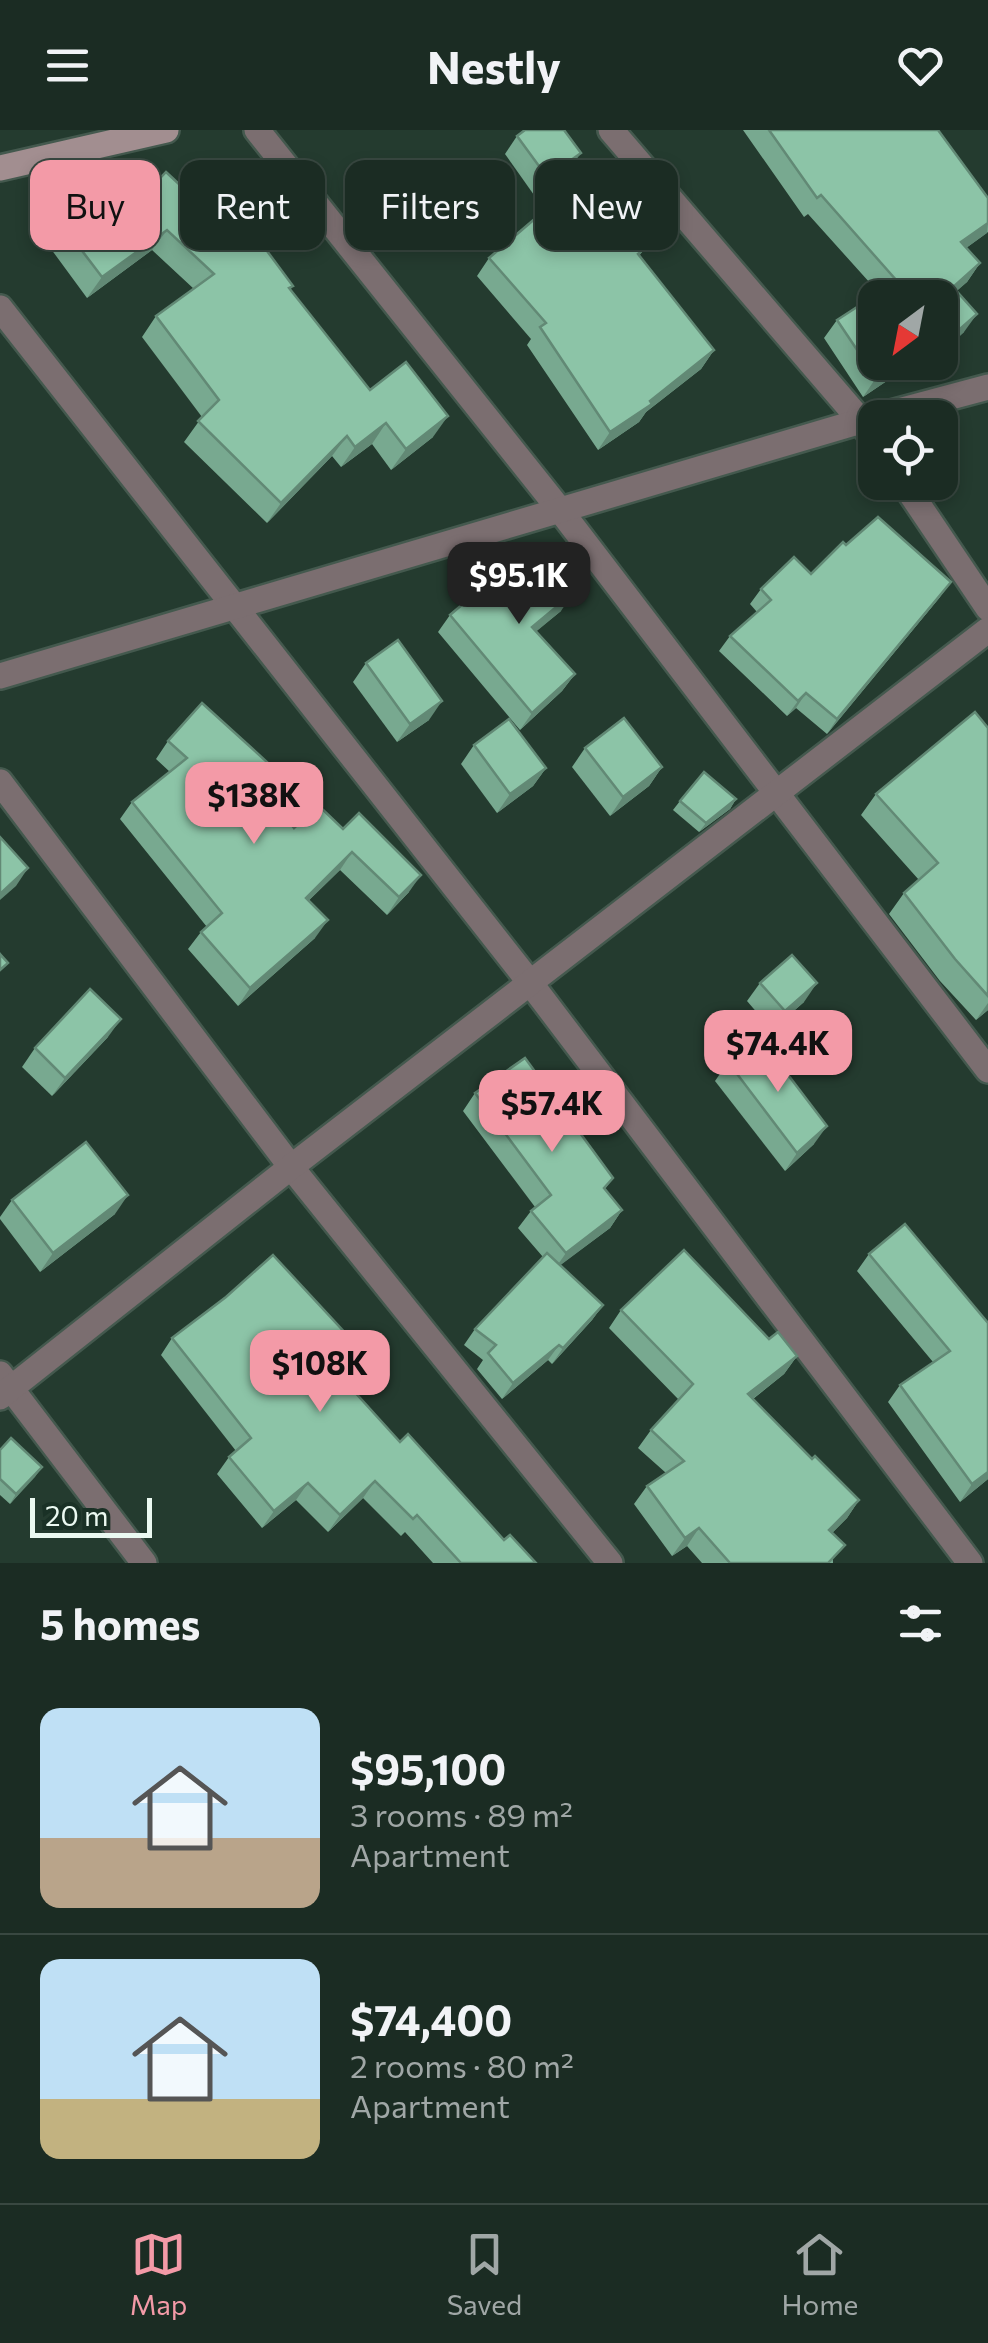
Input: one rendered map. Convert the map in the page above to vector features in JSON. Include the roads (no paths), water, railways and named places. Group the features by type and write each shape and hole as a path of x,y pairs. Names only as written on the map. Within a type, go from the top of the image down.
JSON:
{"street":[{"path":"0,168 166,130"},
{"path":"257,130 560,510 988,1070"},
{"path":"611,130 858,419"},
{"path":"0,308 531,984 970,1563"},
{"path":"953,400 988,387"},
{"path":"0,676 560,510 858,434"},
{"path":"915,500 988,608"},
{"path":"144,1563 4,1386 988,630"},
{"path":"0,782 291,1167 610,1563"},
{"path":"978,1563 988,1555"}]}
